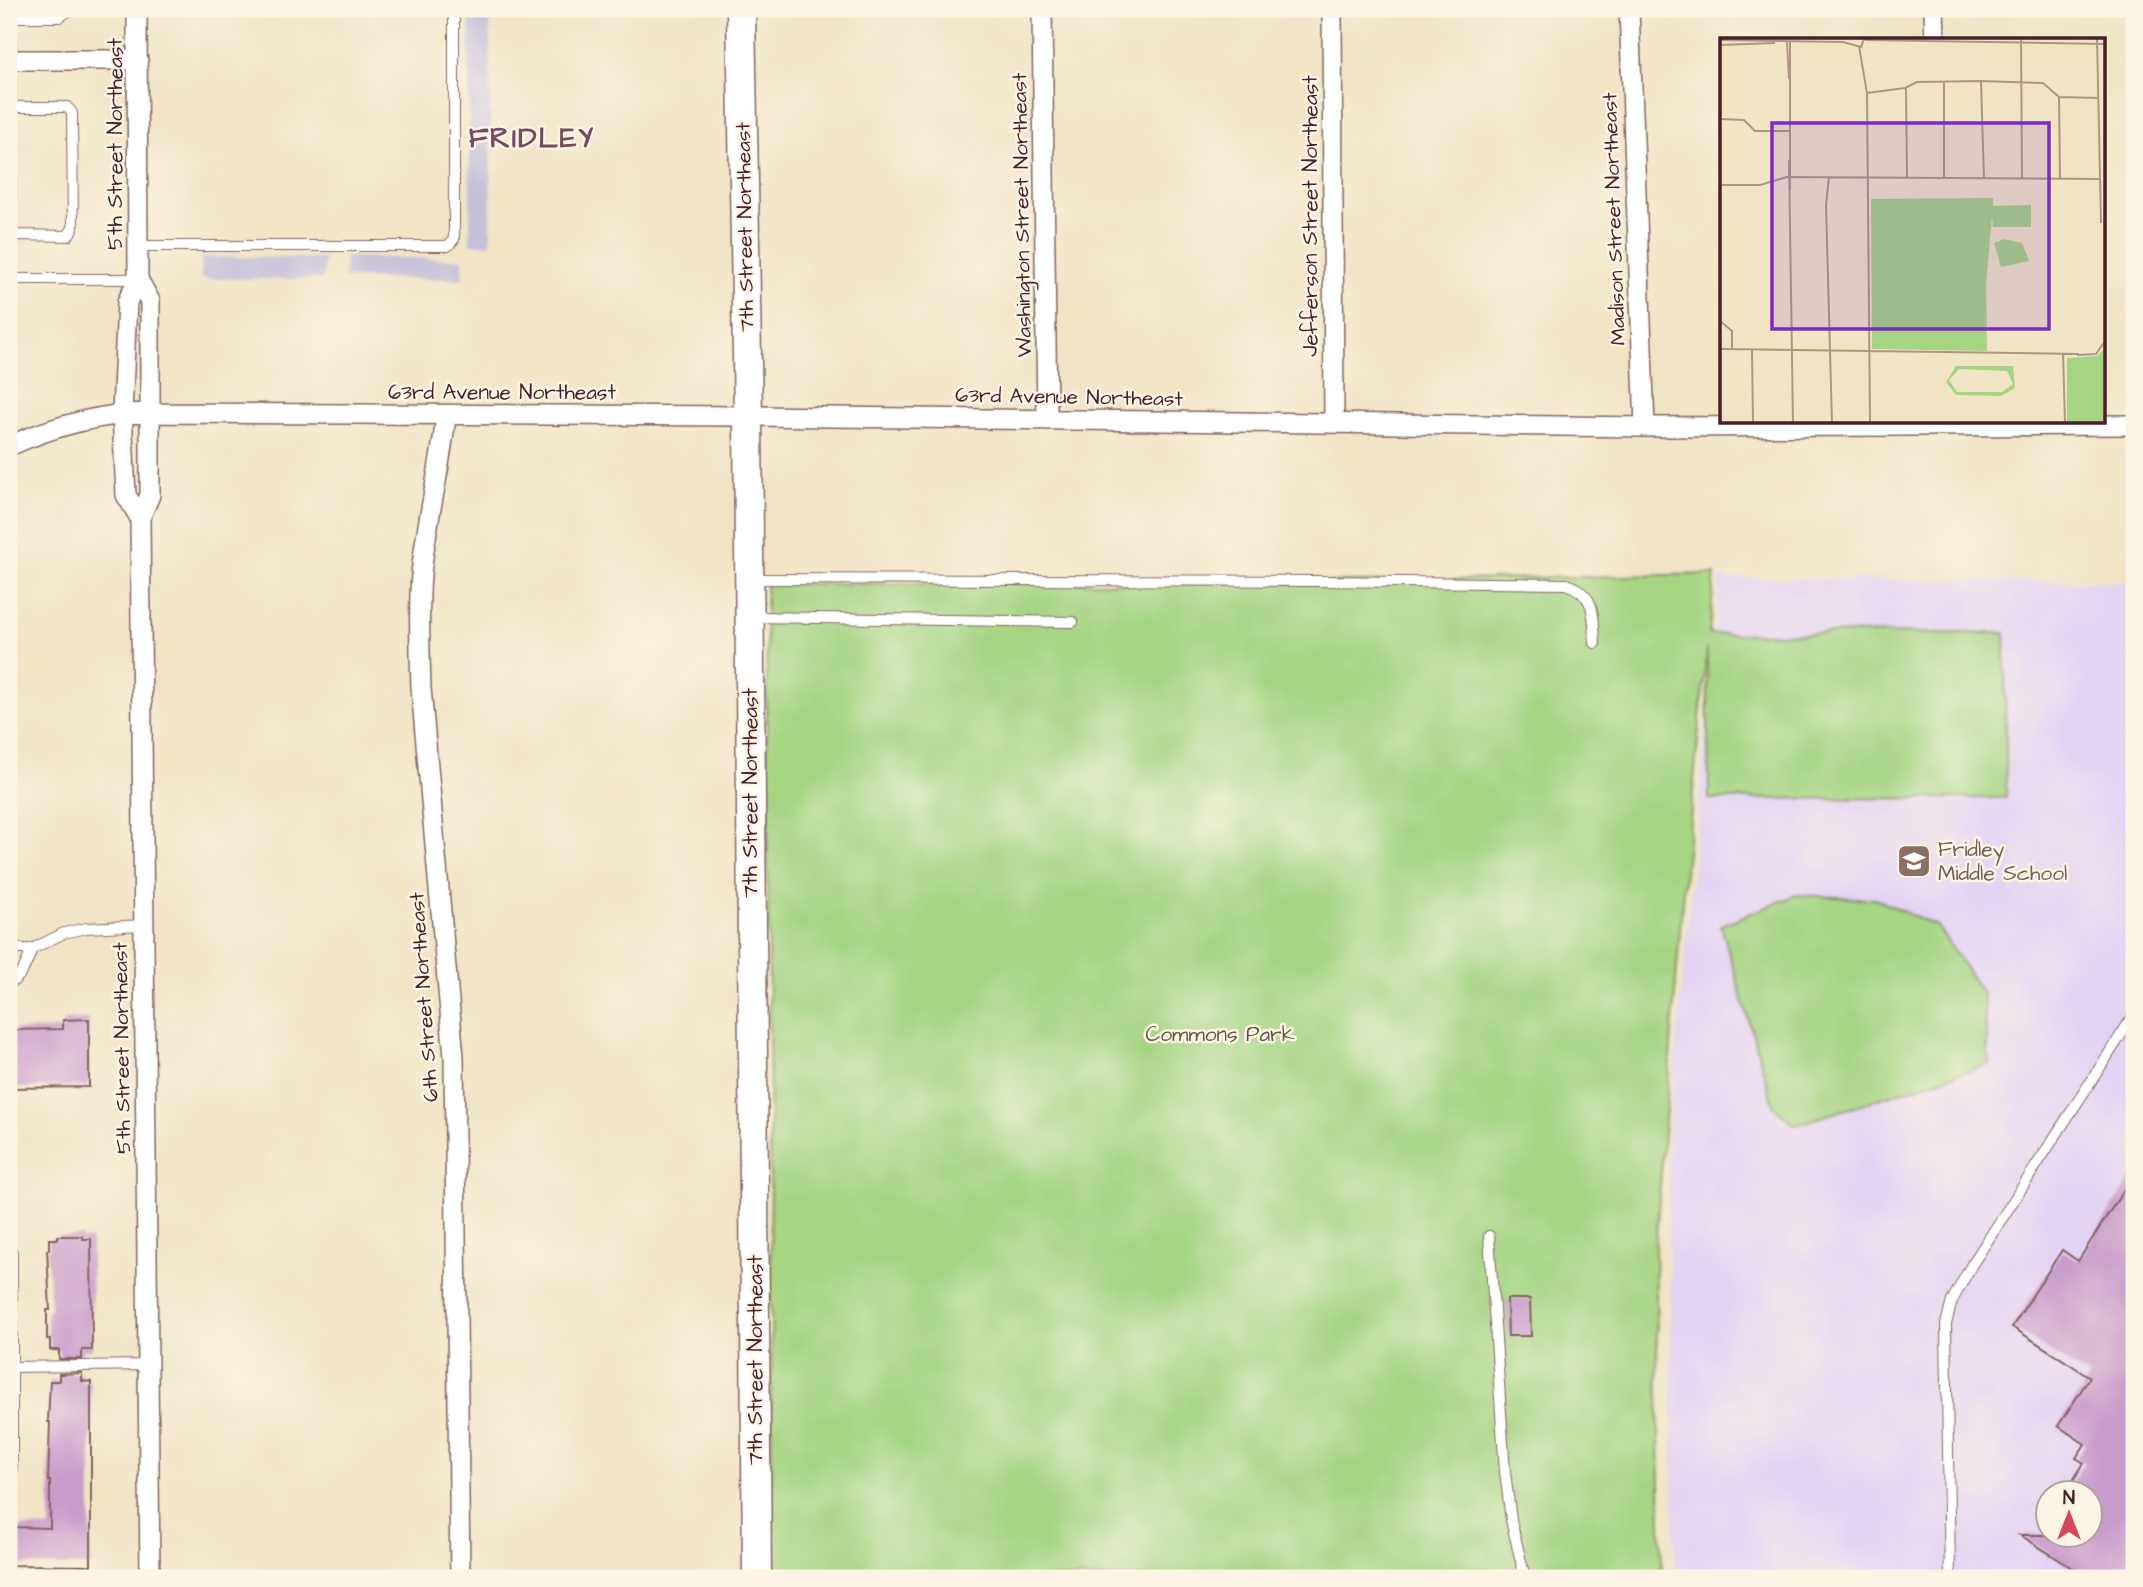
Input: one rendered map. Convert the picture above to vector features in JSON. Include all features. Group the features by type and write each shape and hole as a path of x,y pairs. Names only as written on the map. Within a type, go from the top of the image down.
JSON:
{"street":[{"name":"5th Street Northeast","path":"137,9 138,279 127,302 122,413 126,495 140,518"},
{"name":"7th Street Northeast","path":"741,9 748,416 757,1578"},
{"name":"Washington Street Northeast","path":"1042,9 1047,420"},
{"name":"Jefferson Street Northeast","path":"1332,9 1334,423"},
{"name":"Madison Street Northeast","path":"1629,9 1645,427"},
{"path":"1934,9 1935,38"},
{"path":"10,60 138,60"},
{"name":"5th Street Northeast","path":"138,279 150,301 150,495 140,518 150,1578"},
{"name":"63rd Avenue Northeast","path":"9,446 70,423 122,413 748,416 1645,427 2134,425"},
{"name":"6th Street Northeast","path":"446,415 443,451 421,575 420,676 454,1057 460,1578"}],"lane":[{"path":"11,107 67,107 72,113 73,228 68,236 16,235 11,229 10,60 11,13 59,17 69,9"},
{"path":"139,246 451,244 454,239 454,9"},
{"path":"9,279 138,279"},
{"path":"749,579 1567,584 1579,589 1589,598 1593,611 1595,643"},
{"path":"749,617 1073,622"},
{"path":"9,949 32,949 64,933 86,928 144,925"},
{"path":"9,984 16,980 27,964 32,949"},
{"path":"1950,1578 1945,1324 1952,1301 1970,1266 2134,1015"},
{"path":"1489,1236 1506,1484 1510,1520 1525,1578"},
{"path":"12,1252 12,1473"},
{"path":"12,1367 148,1365"}],"shaded area":[{"path":"469,9 490,9 491,244 470,244"},
{"path":"201,257 324,258 323,279 201,279"},
{"path":"345,257 463,259 463,279 344,278"},
{"name":"Fridley Middle School","path":"1720,578 2134,582 2134,1578 1675,1578 1667,1141"}],"green space":[{"name":"Commons Park","path":"1715,574 1709,634 2005,633 2006,798 1709,799 1707,648 1683,891 1655,1250 1662,1578 773,1578 766,584 1351,582"},
{"path":"1796,895 1876,899 1937,926 1983,995 1989,1064 1796,1125 1774,1107 1721,925"}],"building":[{"path":"89,1019 89,1087 9,1088 9,1030 63,1029 63,1020"},
{"path":"2134,1174 2134,1578 2088,1578 2041,1548 2104,1548 2104,1478 2074,1478 2084,1463 2076,1458 2085,1444 2058,1426 2090,1377 2012,1327 2062,1250 2078,1261"},
{"path":"58,1236 82,1236 82,1239 91,1239 92,1350 82,1350 82,1359 59,1359 59,1350 50,1350 50,1339 47,1339 47,1310 50,1310 47,1250 49,1239 58,1239"},
{"path":"1507,1299 1530,1299 1531,1336 1508,1336"},
{"path":"82,1373 82,1381 91,1382 91,1566 9,1565 9,1527 50,1528 50,1381 59,1381 59,1374"},
{"path":"2020,1535 2035,1535 2035,1544"}],"place":[{"name":"Fridley Middle School","path":"1914,861"}],"district":[{"name":"FRIDLEY","path":"532,138"}]}
